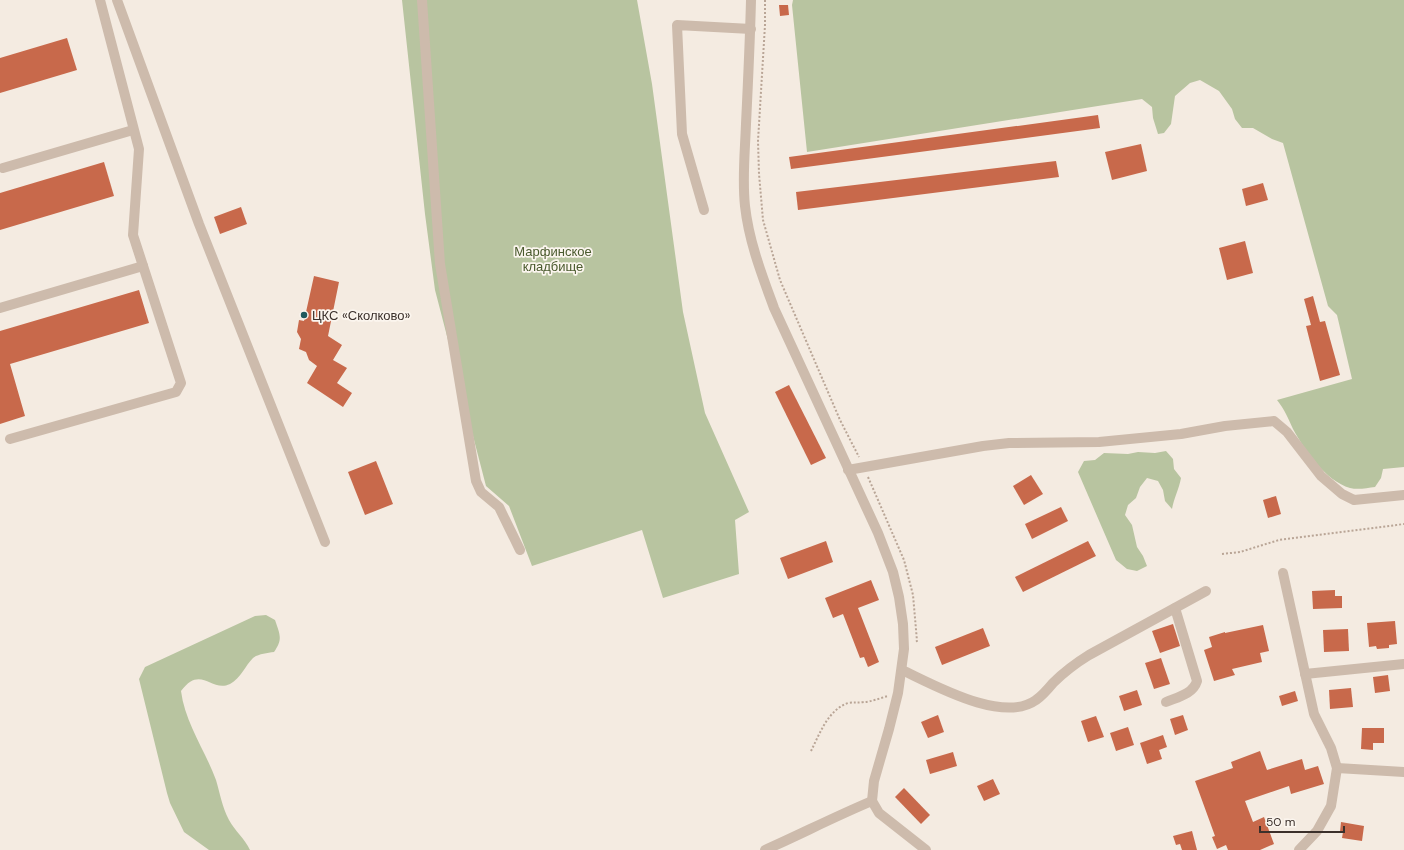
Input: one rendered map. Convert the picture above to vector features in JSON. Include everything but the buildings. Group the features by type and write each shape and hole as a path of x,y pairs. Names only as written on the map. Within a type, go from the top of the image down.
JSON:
{"street":[{"path":"10,439 176,392 181,383 133,235 139,149 100,0"},
{"path":"117,0 199,224 325,542"},
{"path":"422,0 440,264 476,481 481,492 499,507 520,550"},
{"path":"751,0 751,29 743,168 745,206 751,239 760,272 774,308 878,533 893,572 903,624 904,650 898,693 874,781 872,801 879,813 926,850"},
{"path":"704,210 682,134 677,25 751,29"},
{"path":"3,168 133,130"},
{"path":"0,308 143,266"},
{"path":"848,470 983,446 1009,443 1098,442 1180,434 1224,426 1274,421 1287,432 1321,476 1342,494 1354,500 1404,495"},
{"path":"1283,573 1314,714 1331,748 1337,768 1331,806 1317,831 1299,850"},
{"path":"902,670 972,701 998,708 1023,707 1036,700 1072,666 1089,655 1206,591"},
{"path":"1166,702 1192,691 1196,687 1197,681 1175,608"},
{"path":"1305,674 1404,664"},
{"path":"1337,768 1404,772"},
{"path":"764,850 872,801"}],"path":[{"path":"765,0 766,25 758,141 763,220 780,280 840,420 864,467 904,560 913,596 917,633 917,641 912,643"},
{"path":"1222,554 1240,552 1280,540 1404,524"},
{"path":"811,751 826,721 836,709 849,703 864,702 890,695"}],"green space":[{"name":"Марфинское кладбище","path":"402,0 637,0 652,84 683,312 705,413 749,512 735,520 739,574 663,598 642,530 532,566 509,506 486,486 435,290 425,214"},
{"path":"793,0 1404,0 1404,467 1383,469 1381,478 1375,487 1356,489 1341,484 1325,472 1310,455 1298,438 1277,400 1352,379 1337,315 1328,306 1283,143 1272,139 1253,128 1242,128 1235,119 1232,109 1219,91 1200,80 1190,83 1175,96 1171,124 1164,133 1158,134 1153,118 1152,107 1142,99 807,152 792,5"},
{"path":"1166,451 1173,459 1174,469 1181,478 1172,509 1165,501 1163,490 1158,481 1147,478 1140,487 1136,498 1128,505 1125,515 1132,525 1137,547 1147,566 1137,571 1127,569 1116,560 1078,472 1084,461 1095,460 1104,453 1128,454 1138,452 1155,453"},
{"path":"266,615 275,620 280,637 279,644 274,652 253,658 237,679 230,684 223,686 217,685 200,679 188,683 181,691 183,703 191,725 212,769 227,815 231,824 250,850 209,850 184,832 170,803 139,679 145,667 255,616"}],"place":[{"name":"ЦКС «Сколково»","path":"304,315"}]}
